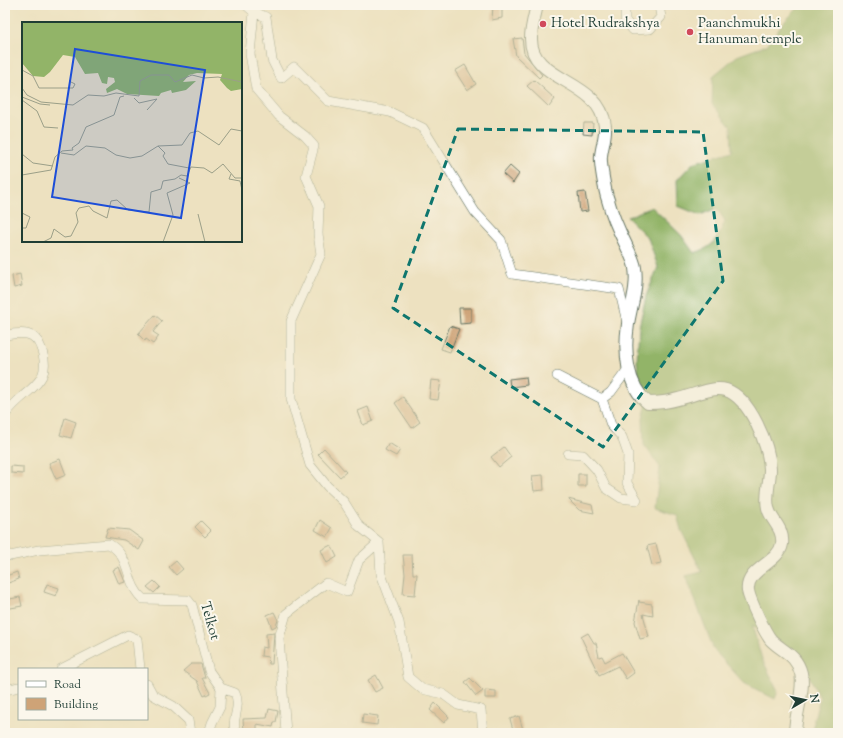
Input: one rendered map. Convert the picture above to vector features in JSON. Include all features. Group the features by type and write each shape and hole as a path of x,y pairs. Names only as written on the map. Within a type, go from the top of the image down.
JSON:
{"street":[{"path":"246,5 254,12 266,17 272,60 281,78 294,67 328,101 390,112 423,128 475,212 501,240 512,274 618,289 628,326"},
{"path":"537,5 530,38 535,56 552,74 590,95 602,112 605,126 600,157 607,200 618,229 635,265 637,280 628,326 628,369 640,394 648,403 670,401 712,390 725,390 741,400 755,421 766,443 770,470 768,509 780,528 782,545 778,552 755,572 748,586 748,592 751,602 771,640 790,653 798,664 802,684 795,733"},
{"path":"626,5 625,20 633,30 650,29 661,17 659,6"},
{"path":"254,12 250,54 256,89 279,116 305,136 314,146 306,176 319,206 318,234 321,254 291,321 291,399 310,465 327,486 344,502 359,526 379,542 381,574 399,622 408,676 422,688 443,694 458,705 481,710 483,733"},
{"path":"5,335 23,333 32,334 40,343 46,366 44,375 39,381 13,404 5,415"},
{"path":"602,399 612,392 628,369"},
{"path":"557,376 602,399 611,426 622,437 628,454 627,483 637,500 621,498 606,488 597,470 583,455 568,454"},
{"path":"5,504 5,527"},
{"path":"286,733 278,638 286,614 326,583 347,592 359,560 379,542"},
{"name":"Telkot","path":"5,551 6,554 10,556 33,551 58,550 109,544 115,548 125,560 132,587 143,599 188,600 192,605 205,660 209,670 221,688 235,693 239,701 234,724 236,733"},
{"path":"63,668 128,635 137,639 140,668"},
{"path":"148,686 153,695 173,706 188,720 190,733"},
{"path":"5,690 18,687"},
{"path":"209,733 212,723 220,708 221,688"}],"highlighted area":[{"path":"458,129 703,132 723,281 603,447 393,308"}],"green space":[{"path":"798,5 838,5 838,733 814,733 814,719 820,698 798,653 752,625 762,659 778,691 775,699 744,683 714,650 686,576 702,572 681,530 677,515 655,508 660,467 644,445 643,418 649,397 639,378 637,361 639,327 646,296 658,267 648,238 627,217 652,207 681,235 694,253 701,251 714,242 725,221 717,208 700,215 678,206 677,180 693,163 732,151 731,127 712,104 713,76 737,56 767,45 784,22 799,7"}],"building":[{"path":"493,5 502,5 502,18 492,20"},
{"path":"522,38 524,53 542,75 539,78 516,56 513,39"},
{"path":"465,65 476,84 467,90 455,71"},
{"path":"534,80 555,99 549,107 527,86"},
{"path":"584,123 593,123 592,135 583,134"},
{"path":"510,166 519,174 513,183 503,174"},
{"path":"585,192 588,211 580,212 578,193"},
{"path":"20,274 22,286 14,288 12,276"},
{"path":"459,308 471,308 471,323 460,324"},
{"path":"155,315 162,321 153,332 159,336 153,344 146,339 145,341 138,334"},
{"path":"450,326 459,329 450,352 441,349"},
{"path":"526,377 527,385 510,387 509,379"},
{"path":"431,380 441,381 438,400 429,399"},
{"path":"403,397 420,422 412,428 395,403"},
{"path":"368,407 373,421 363,425 358,411"},
{"path":"65,418 76,422 71,438 60,435"},
{"path":"389,443 400,450 396,456 385,450"},
{"path":"504,447 511,457 499,467 491,457"},
{"path":"324,448 346,472 340,477 318,454"},
{"path":"60,459 66,475 56,479 49,463"},
{"path":"11,466 23,467 23,474 11,473"},
{"path":"578,474 586,474 586,486 578,486"},
{"path":"543,475 544,490 534,491 532,476"},
{"path":"568,499 592,505 594,513 579,510"},
{"path":"320,520 332,528 327,537 315,530"},
{"path":"201,521 211,531 205,537 195,527"},
{"path":"108,528 129,530 144,541 139,550 124,540 105,537"},
{"path":"656,544 661,563 652,565 647,546"},
{"path":"331,545 337,557 327,563 321,550"},
{"path":"403,555 412,555 413,574 417,574 415,595 403,594 405,574"},
{"path":"176,561 183,569 176,575 169,567"},
{"path":"119,567 125,582 119,584 113,570"},
{"path":"17,572 19,579 8,583 6,576"},
{"path":"154,581 160,587 154,593 147,587"},
{"path":"47,584 59,588 56,596 44,592"},
{"path":"20,597 22,606 5,609 5,600"},
{"path":"639,600 639,602 652,604 653,616 643,614 649,637 640,639 635,622"},
{"path":"274,612 278,620 276,626 272,628 267,615"},
{"path":"274,633 272,664 269,664 268,657 261,656 262,647 267,648 266,634"},
{"path":"588,633 594,643 596,643 599,657 602,656 605,662 622,653 634,673 626,679 618,666 599,675 581,637"},
{"path":"191,664 201,664 205,678 202,678 210,693 204,696 197,681 183,671"},
{"path":"376,675 383,688 375,692 368,680"},
{"path":"470,678 483,691 476,696 465,682"},
{"path":"485,690 496,691 496,698 485,698"},
{"path":"435,703 449,717 444,723 430,710"},
{"path":"269,709 278,711 276,722 274,722 273,727 257,724 257,730 244,731 243,719 267,718"},
{"path":"363,714 378,716 377,725 362,723"},
{"path":"519,716 524,733 514,733 510,719"}],"place":[{"name":"Hotel Rudrakshya","path":"543,24"},
{"name":"Paanchmukhi Hanuman temple","path":"690,32"}]}
